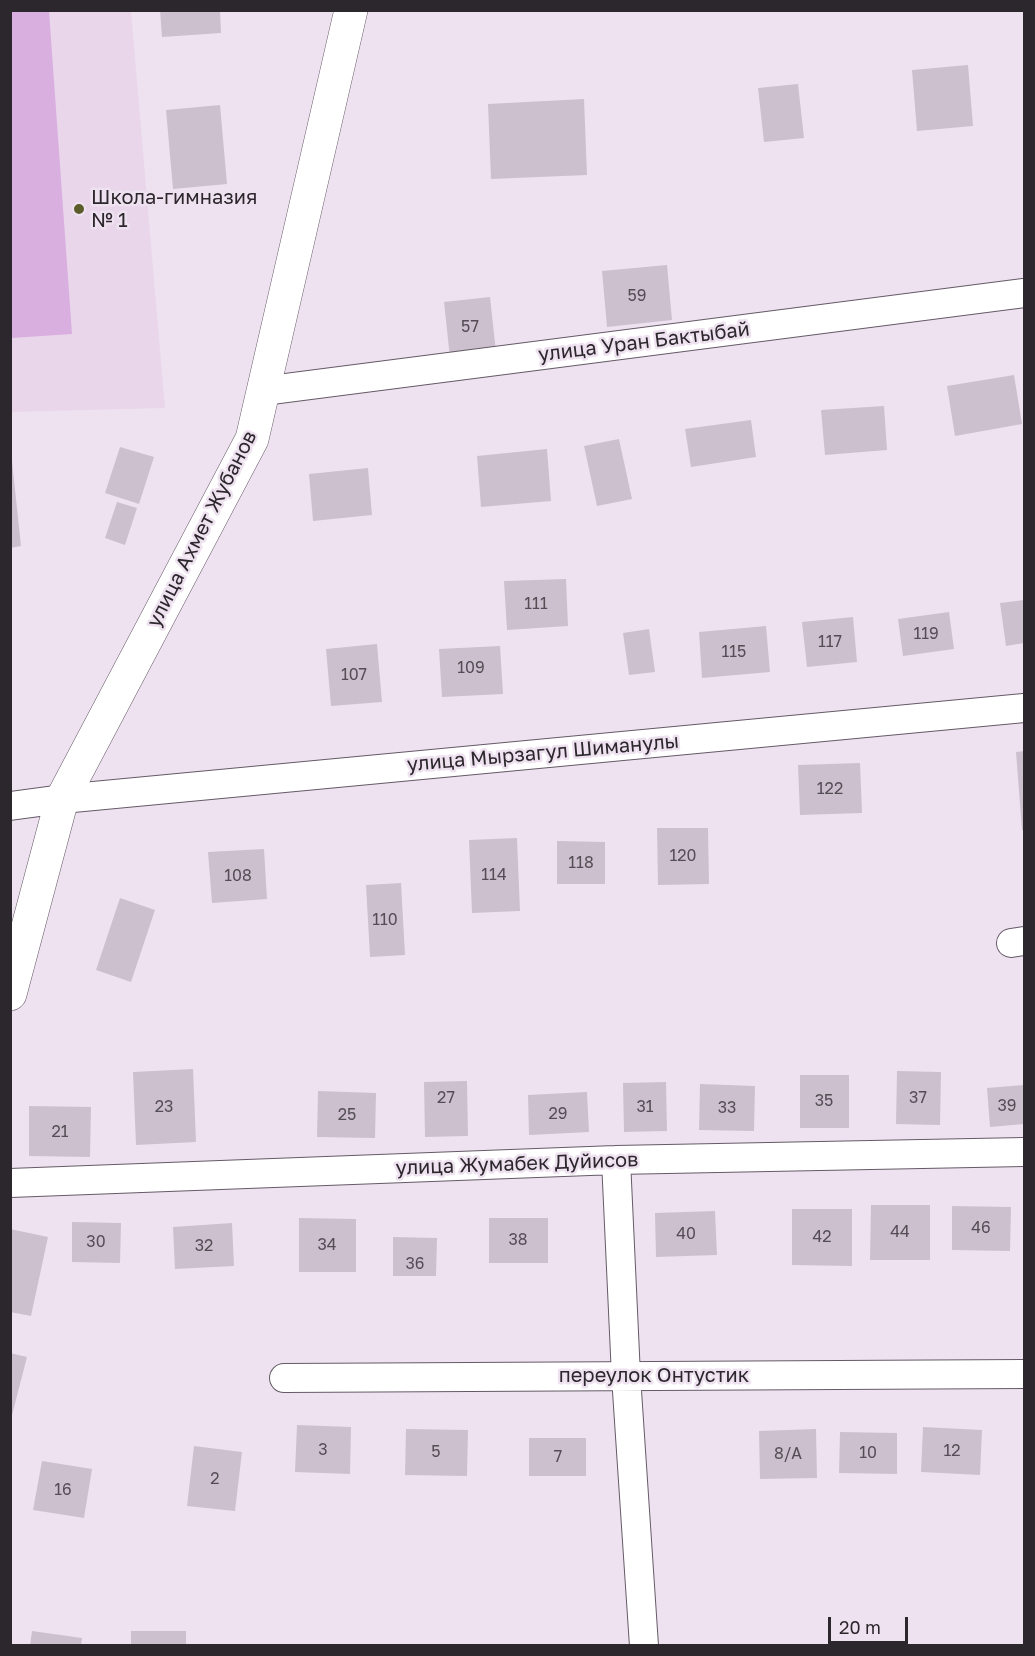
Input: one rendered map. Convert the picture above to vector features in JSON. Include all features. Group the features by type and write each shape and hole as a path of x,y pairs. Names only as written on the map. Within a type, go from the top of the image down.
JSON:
{"main road":[{"name":"улица Ахмет Жубанов","path":"10,994 62,799 252,439 351,10"}],"street":[{"name":"улица Уран Бактыбай","path":"263,391 1024,293"},
{"name":"улица Мырзагул Шиманулы","path":"10,806 62,799 1024,708"},
{"name":"улица Жумабек Дуйисов","path":"10,1183 616,1160 1024,1152"},
{"path":"616,1160 626,1376 644,1646"},
{"name":"переулок Онтустик","path":"284,1378 1024,1374"}],"shaded area":[{"path":"11,10 49,11 72,334 11,338"},
{"name":"Школа-гимназия № 1","path":"10,11 131,11 165,408 11,412"}],"building":[{"path":"160,10 220,10 221,33 162,37"},
{"path":"968,65 973,126 917,131 912,70"},
{"path":"798,84 804,138 764,142 758,88"},
{"path":"584,99 587,175 491,179 488,104"},
{"path":"220,105 227,184 173,189 166,110"},
{"path":"667,265 672,320 607,327 602,271"},
{"path":"490,297 496,352 450,358 444,302"},
{"path":"1014,375 1022,424 955,436 947,386"},
{"path":"884,406 887,450 825,455 821,410"},
{"path":"751,420 756,457 691,467 685,429"},
{"path":"619,439 632,499 597,506 584,446"},
{"path":"120,447 154,457 139,504 105,493"},
{"path":"547,449 551,501 481,507 477,456"},
{"path":"10,461 12,461 21,546 10,548"},
{"path":"368,468 372,515 313,521 309,474"},
{"path":"117,502 137,508 125,545 105,538"},
{"path":"566,579 568,626 507,630 504,581"},
{"path":"1024,600 1024,643 1006,646 1000,603"},
{"path":"949,612 954,649 903,656 898,619"},
{"path":"853,617 857,662 807,667 802,622"},
{"path":"766,626 770,672 702,678 699,632"},
{"path":"649,629 655,672 629,675 623,633"},
{"path":"377,644 382,702 331,706 326,649"},
{"path":"500,646 503,694 442,697 439,649"},
{"path":"1024,751 1024,830 1022,830 1016,752"},
{"path":"860,763 862,813 800,815 798,765"},
{"path":"657,828 708,828 709,884 658,885"},
{"path":"517,838 520,911 472,913 469,840"},
{"path":"557,841 605,842 605,884 557,884"},
{"path":"264,849 267,899 212,903 208,852"},
{"path":"401,883 405,955 370,957 366,885"},
{"path":"120,898 155,910 131,982 96,970"},
{"path":"193,1069 196,1142 136,1145 133,1072"},
{"path":"897,1071 941,1072 940,1125 896,1124"},
{"path":"800,1075 849,1075 849,1128 800,1128"},
{"path":"467,1081 468,1136 425,1137 424,1082"},
{"path":"666,1082 667,1131 624,1132 623,1083"},
{"path":"700,1084 755,1086 754,1131 699,1130"},
{"path":"1024,1085 1024,1124 990,1127 987,1088"},
{"path":"318,1091 376,1093 375,1138 317,1137"},
{"path":"587,1092 589,1132 529,1135 528,1095"},
{"path":"29,1106 91,1107 90,1157 29,1156"},
{"path":"871,1205 930,1205 930,1260 870,1260"},
{"path":"952,1206 1011,1207 1010,1251 952,1250"},
{"path":"792,1209 852,1209 852,1266 792,1265"},
{"path":"715,1211 717,1255 656,1257 655,1213"},
{"path":"299,1218 356,1219 356,1272 299,1272"},
{"path":"489,1218 548,1218 548,1263 489,1263"},
{"path":"72,1222 121,1223 120,1263 72,1262"},
{"path":"232,1223 234,1266 175,1269 173,1227"},
{"path":"10,1229 48,1237 31,1316 10,1312"},
{"path":"393,1237 437,1238 436,1276 393,1276"},
{"path":"10,1353 27,1357 11,1419 10,1419"},
{"path":"297,1425 351,1427 350,1474 295,1472"},
{"path":"923,1427 982,1430 980,1475 921,1472"},
{"path":"406,1429 468,1430 467,1476 405,1475"},
{"path":"816,1429 817,1478 760,1479 759,1431"},
{"path":"840,1432 897,1433 897,1474 839,1473"},
{"path":"529,1438 586,1438 586,1476 529,1476"},
{"path":"194,1446 242,1452 235,1511 187,1506"},
{"path":"42,1461 92,1469 84,1518 33,1510"},
{"path":"32,1631 82,1638 81,1646 30,1646"},
{"path":"131,1631 186,1631 186,1646 131,1646"}],"place":[{"name":"Школа-гимназия № 1","path":"79,209"}]}
